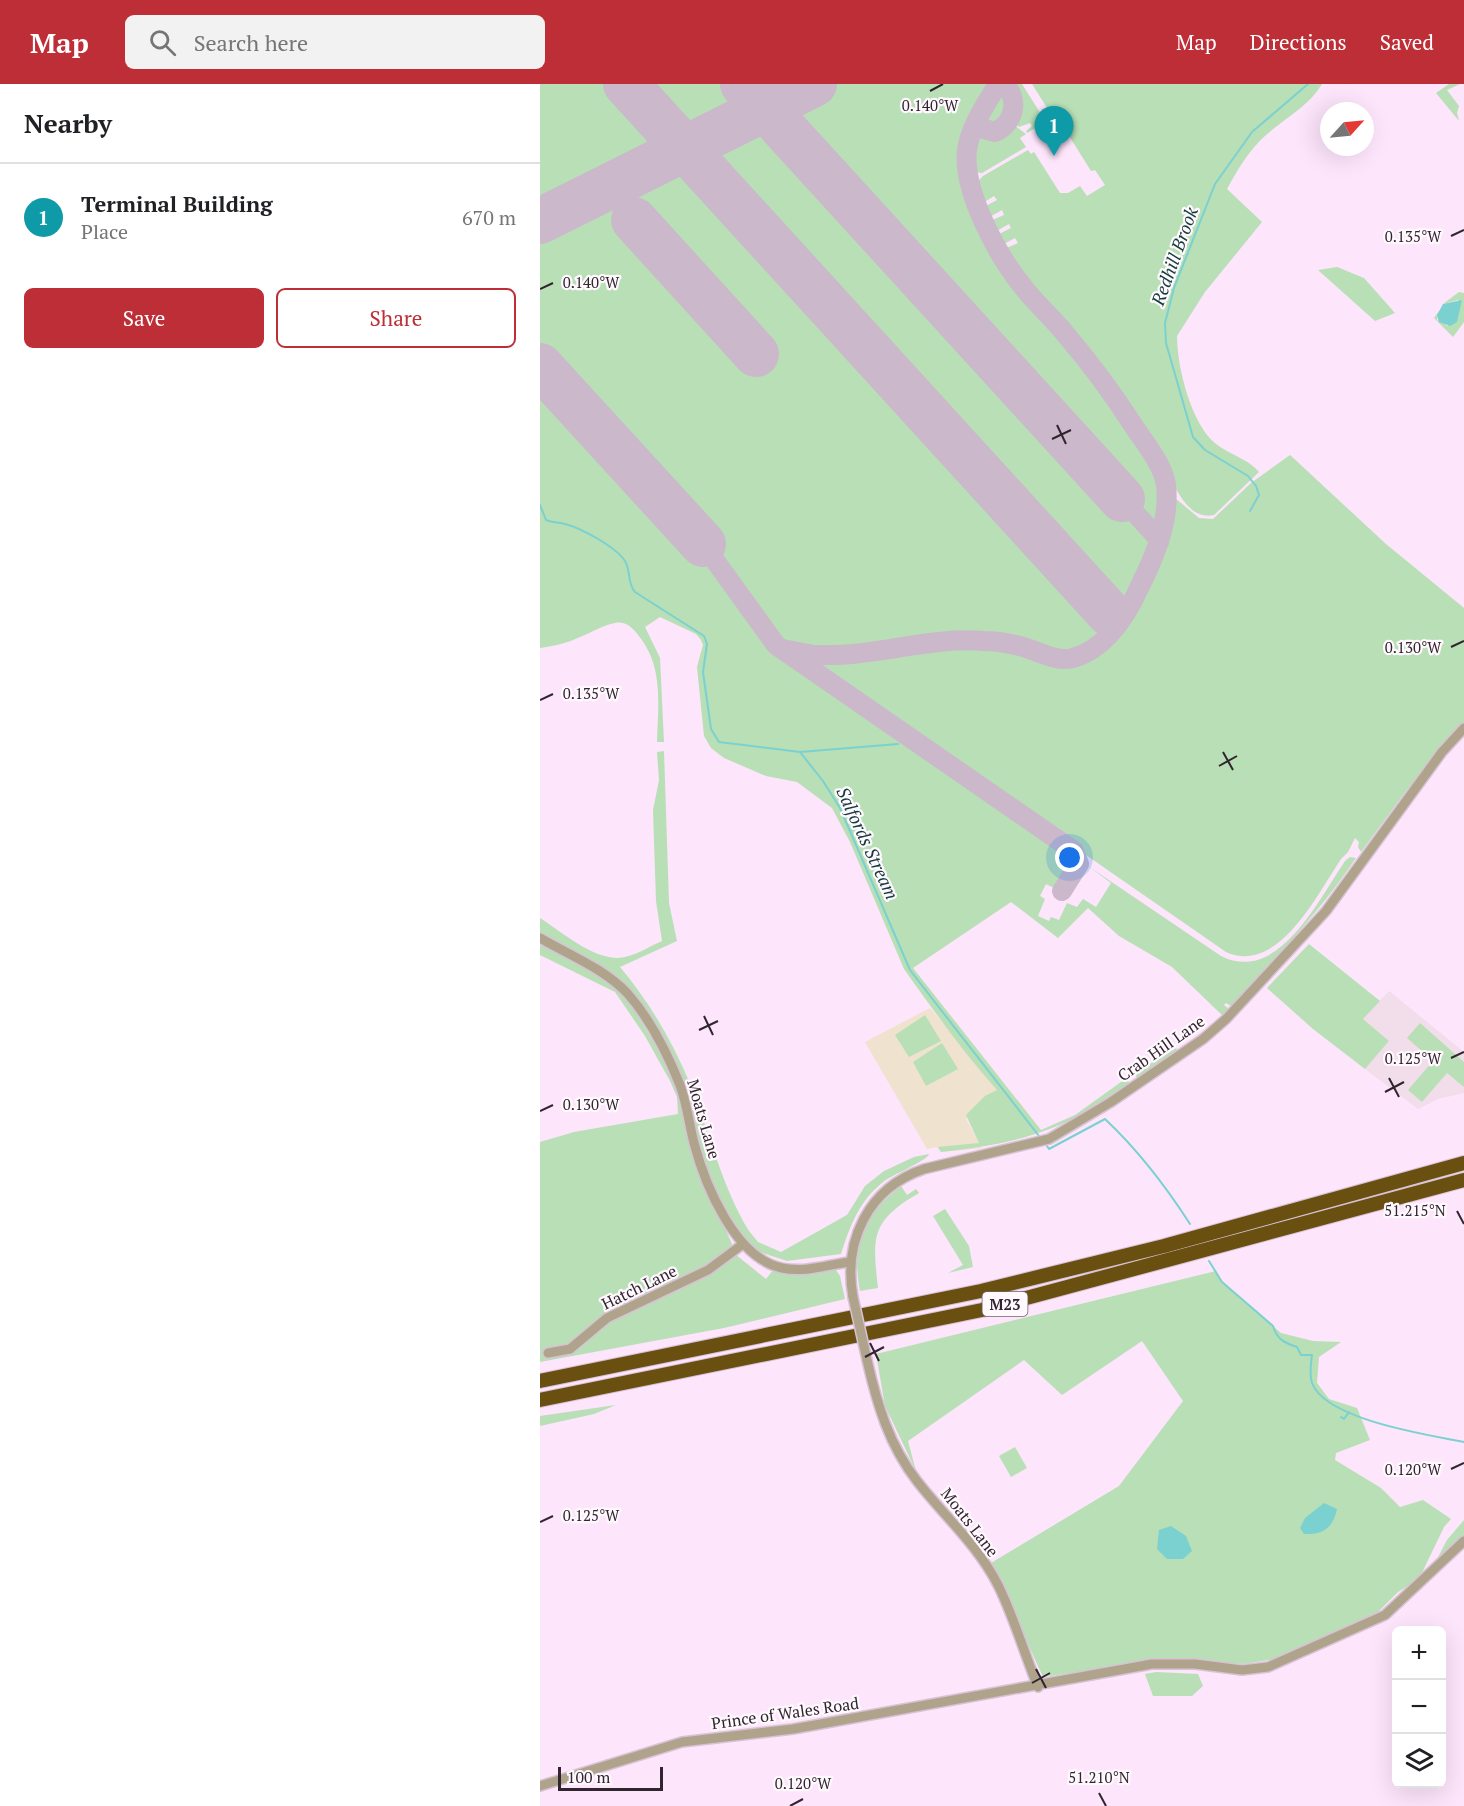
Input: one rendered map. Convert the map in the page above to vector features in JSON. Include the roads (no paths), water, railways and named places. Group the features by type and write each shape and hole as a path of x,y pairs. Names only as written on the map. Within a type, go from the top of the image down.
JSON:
{"highway":[{"name":"M23","path":"540,1381 981,1291 1164,1245 1464,1162"},
{"name":"M23","path":"540,1400 982,1310 1464,1180"}],"street":[{"name":"Crab Hill Lane","path":"850,1274 849,1262 855,1237 864,1218 883,1194 899,1181 918,1171 939,1165 1049,1139 1111,1102 1216,1029 1326,911 1442,752 1464,728"},
{"name":"Moats Lane","path":"540,938 614,981 628,994 644,1017 681,1087 694,1144 716,1200 743,1244 758,1258 785,1269 811,1269 849,1262"},
{"name":"Hatch Lane","path":"548,1353 570,1349 607,1318 708,1270 743,1244"},
{"name":"Moats Lane","path":"850,1274 878,1408 897,1452 917,1482 970,1542 998,1584 1038,1687"},
{"name":"Prince of Wales Road","path":"540,1786 610,1762 682,1742 794,1729 1038,1687 1152,1664 1194,1664 1242,1670 1268,1667 1385,1615 1464,1540"}],"waterway":[{"name":"Redhill Brook","path":"1250,511 1259,495 1256,486 1248,476 1205,450 1193,437 1166,343 1165,323 1174,288 1215,184 1252,132 1308,84"},
{"name":"Salfords Stream","path":"540,505 546,520 580,530 614,550 625,561 635,592 704,636 707,644 703,672 711,729 719,742 800,752 898,744"},
{"name":"Salfords Stream","path":"800,752 823,781 840,808 910,970 1039,1136"},
{"name":"Redhill Brook","path":"852,830 860,826"},
{"name":"Salfords Stream","path":"1047,1146 1049,1149 1105,1119 1151,1169 1190,1224"},
{"name":"Salfords Stream","path":"1209,1261 1222,1282 1273,1326 1282,1340 1297,1347 1301,1355 1312,1355 1311,1380 1321,1396 1337,1407 1380,1424 1464,1442"},
{"path":"1341,1417 1344,1419 1349,1412"}],"place":[{"name":"Terminal Building","path":"1054,156"}]}
